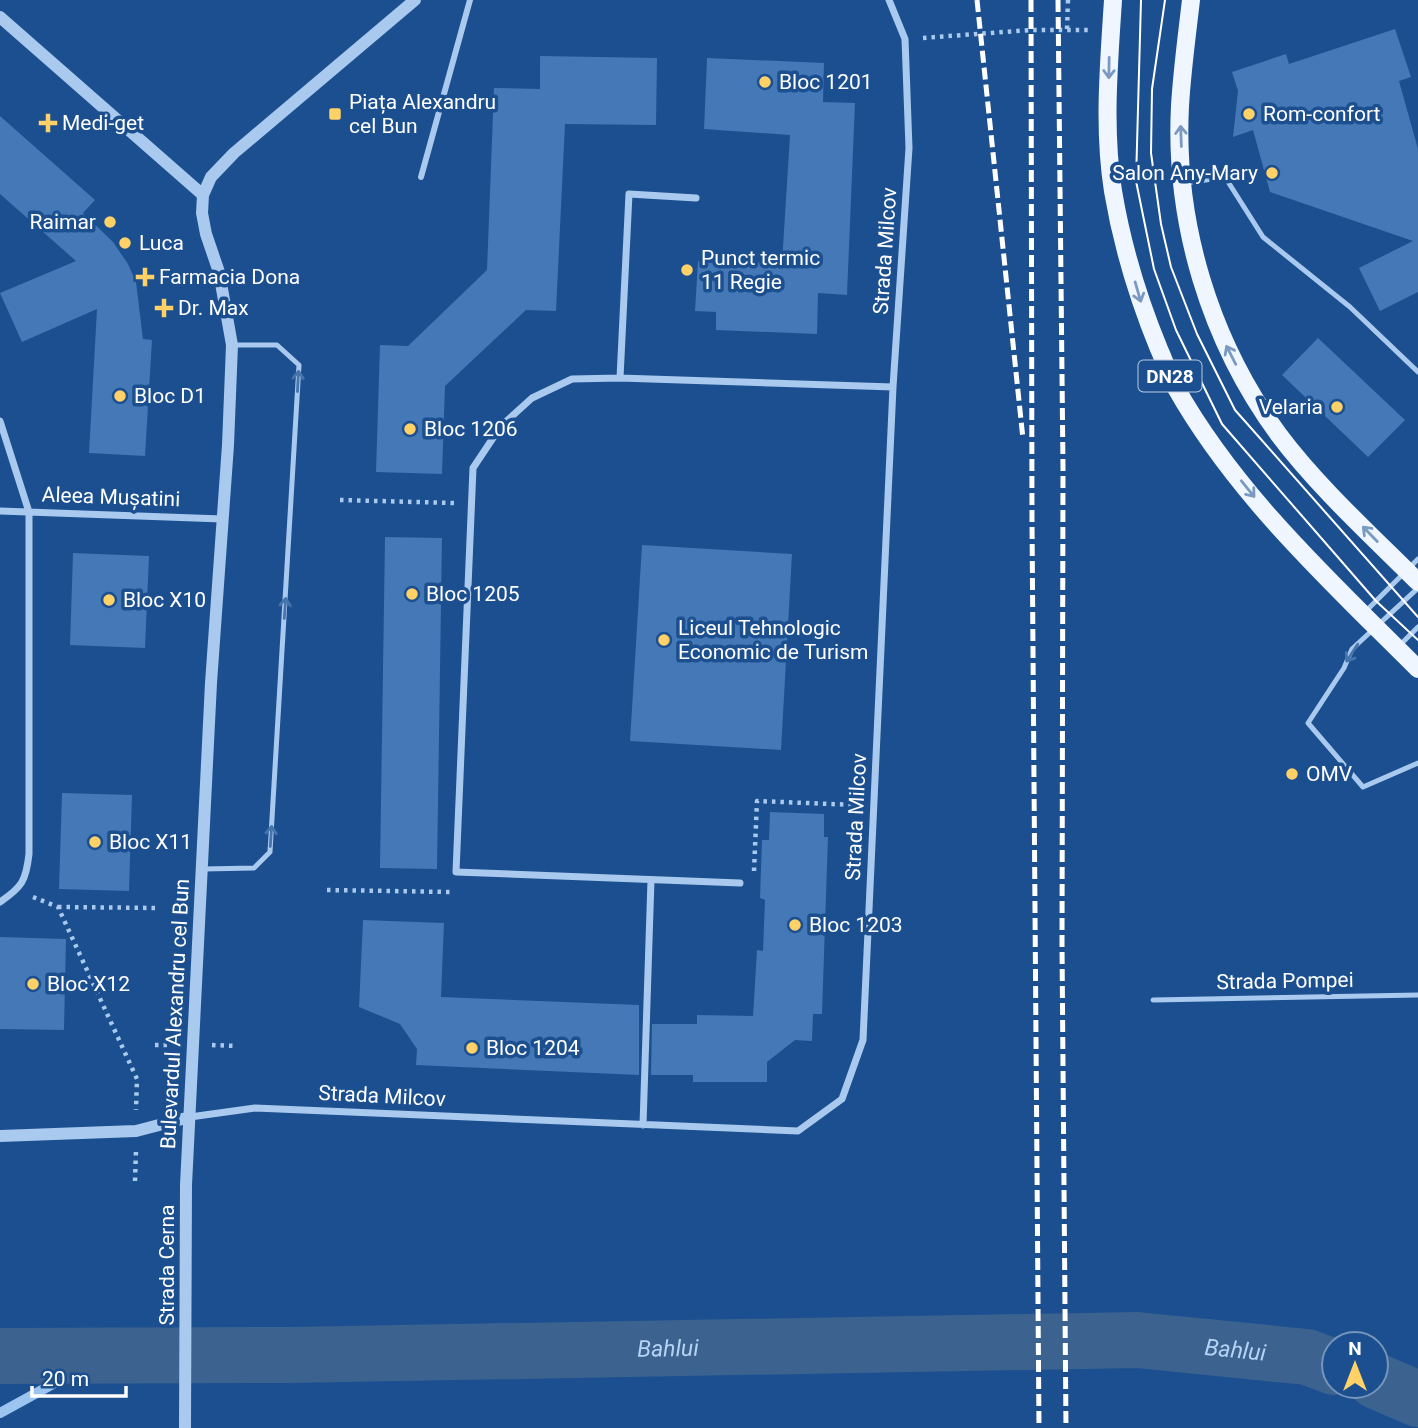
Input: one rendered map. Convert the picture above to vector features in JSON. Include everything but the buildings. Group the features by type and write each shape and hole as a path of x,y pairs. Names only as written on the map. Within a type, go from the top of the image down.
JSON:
{"main road":[{"name":"DN28","path":"1113,0 1108,131 1113,189 1143,311 1175,386 1208,440 1256,499 1311,562 1418,669"},
{"name":"DN28","path":"1191,0 1180,107 1183,183 1189,235 1201,285 1223,339 1251,394 1280,437 1315,477 1414,571"}],"street":[{"path":"0,17 203,195 211,177 234,153 415,0"},
{"path":"421,177 470,0"},
{"name":"Strada Milcov","path":"190,1118 255,1108 798,1130 842,1099 863,1040 893,387 909,148 905,39 889,0"},
{"path":"620,378 629,194 696,198"},
{"name":"Bulevardul Alexandru cel Bun","path":"186,1185 201,869 232,345 219,272 205,234 203,195"},
{"path":"740,883 456,872 473,468 501,426 531,398 572,379 620,378 893,387"},
{"path":"0,421 29,512 29,854 27,875 18,890 0,902"},
{"name":"Aleea Mușatini","path":"0,511 222,519"},
{"path":"643,1125 651,880"},
{"path":"0,1136 136,1131 190,1118"},
{"name":"Strada Cerna","path":"186,1185 186,1428"}],"lane":[{"path":"1183,183 1225,177 1263,237 1350,307 1418,372"},
{"path":"201,869 254,868 270,852 294,460 299,365 277,345 232,345"},
{"path":"1363,614 1414,571"},
{"path":"1418,588 1352,649 1308,723 1363,786 1418,763"},
{"path":"1397,648 1418,627"},
{"name":"Strada Pompei","path":"1153,1000 1418,995"}],"path":[{"path":"1067,29 1069,0"},
{"path":"905,39 1067,29 1094,30"},
{"path":"340,500 471,503"},
{"path":"740,883 753,883 757,801 874,805"},
{"path":"327,890 456,892 456,872"},
{"path":"18,890 58,907 159,908"},
{"path":"58,907 136,1079"}],"waterway":[{"name":"Bahlui","path":"0,1356 290,1355 1137,1340 1307,1357 1320,1362"},
{"path":"0,1413 102,1357"},
{"name":"Bahlui","path":"1390,1387 1418,1399"}],"tram line":[{"path":"1141,0 1136,181 1154,269 1176,330 1222,424 1376,601 1418,640"},
{"path":"1165,0 1152,89 1151,153 1161,224 1171,267 1197,334 1235,410 1418,617"}],"railway":[{"path":"977,0 1023,439"},
{"path":"1031,0 1039,1428"},
{"path":"1058,0 1063,468 1062,945 1066,1428"}],"place":[{"name":"Bloc 1201","path":"765,82"},
{"name":"Piața Alexandru cel Bun","path":"335,114"},
{"name":"Rom-confort","path":"1249,114"},
{"name":"Medi-get","path":"48,123"},
{"name":"Salon Any-Mary","path":"1272,173"},
{"name":"Raimar","path":"110,222"},
{"name":"Luca","path":"125,243"},
{"name":"Punct termic 11 Regie","path":"687,270"},
{"name":"Farmacia Dona","path":"145,277"},
{"name":"Dr. Max","path":"164,308"},
{"name":"Bloc D1","path":"120,396"},
{"name":"Velaria","path":"1337,407"},
{"name":"Bloc 1206","path":"410,429"},
{"name":"Bloc 1205","path":"412,594"},
{"name":"Bloc X10","path":"109,600"},
{"name":"Liceul Tehnologic Economic de Turism","path":"664,640"},
{"name":"OMV","path":"1292,774"},
{"name":"Bloc X11","path":"95,842"},
{"name":"Bloc 1203","path":"795,925"},
{"name":"Bloc X12","path":"33,984"},
{"name":"Bloc 1204","path":"472,1048"}]}
